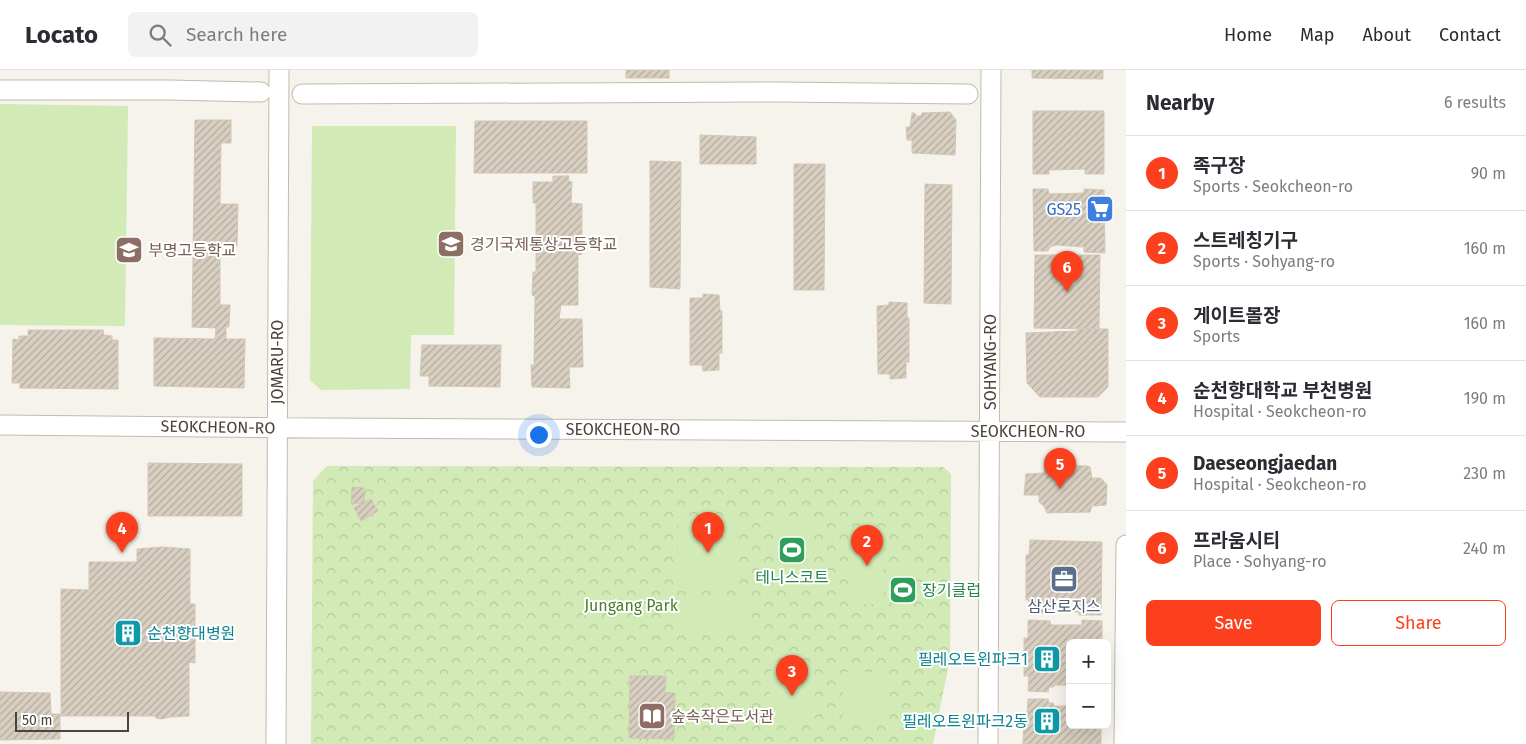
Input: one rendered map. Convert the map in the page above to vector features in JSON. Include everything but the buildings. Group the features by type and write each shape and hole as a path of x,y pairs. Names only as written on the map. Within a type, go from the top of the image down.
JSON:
{"street":[{"name":"JOMARU-RO","path":"276,744 279,70"},
{"name":"SOHYANG-RO","path":"988,744 991,70"},
{"path":"0,90 261,92"},
{"path":"302,94 777,92 968,94"},
{"name":"SEOKCHEON-RO","path":"0,425 1126,432"},
{"path":"1124,744 1126,546"}],"green space":[{"path":"0,104 128,106 125,326 0,325"},
{"path":"312,126 456,126 454,335 411,335 410,389 321,390 310,380"},
{"name":"Jungang Park","path":"327,466 943,467 951,474 950,658 933,744 311,744 313,481"},
{"path":"678,516 738,516 737,590 677,591"},
{"name":"테니스코트","path":"774,518 811,519 809,581 773,581"},
{"path":"851,527 885,527 883,604 850,604"},
{"name":"장기클럽","path":"897,561 916,562 916,573 909,573 909,608 896,608"},
{"path":"748,596 748,634 677,633 677,597"},
{"path":"770,671 815,671 815,721 770,721"},
{"path":"843,672 887,672 886,723 843,722"}],"place":[{"name":"GS25","path":"1100,209"},
{"name":"경기국제통상고등학교","path":"451,244"},
{"name":"부명고등학교","path":"129,250"},
{"name":"프라움시티","path":"1067,292"},
{"name":"Daeseongjaedan","path":"1060,489"},
{"name":"테니스코트","path":"792,550"},
{"name":"순천향대학교 부천병원","path":"122,553"},
{"name":"족구장","path":"708,553"},
{"name":"스트레칭기구","path":"867,566"},
{"name":"삼산로지스","path":"1064,579"},
{"name":"장기클럽","path":"903,590"},
{"name":"순천향대병원","path":"128,633"},
{"name":"필레오트윈파크1","path":"1047,659"},
{"name":"게이트볼장","path":"792,696"},
{"name":"숲속작은도서관","path":"652,716"},
{"name":"필레오트윈파크2동","path":"1047,721"}]}
